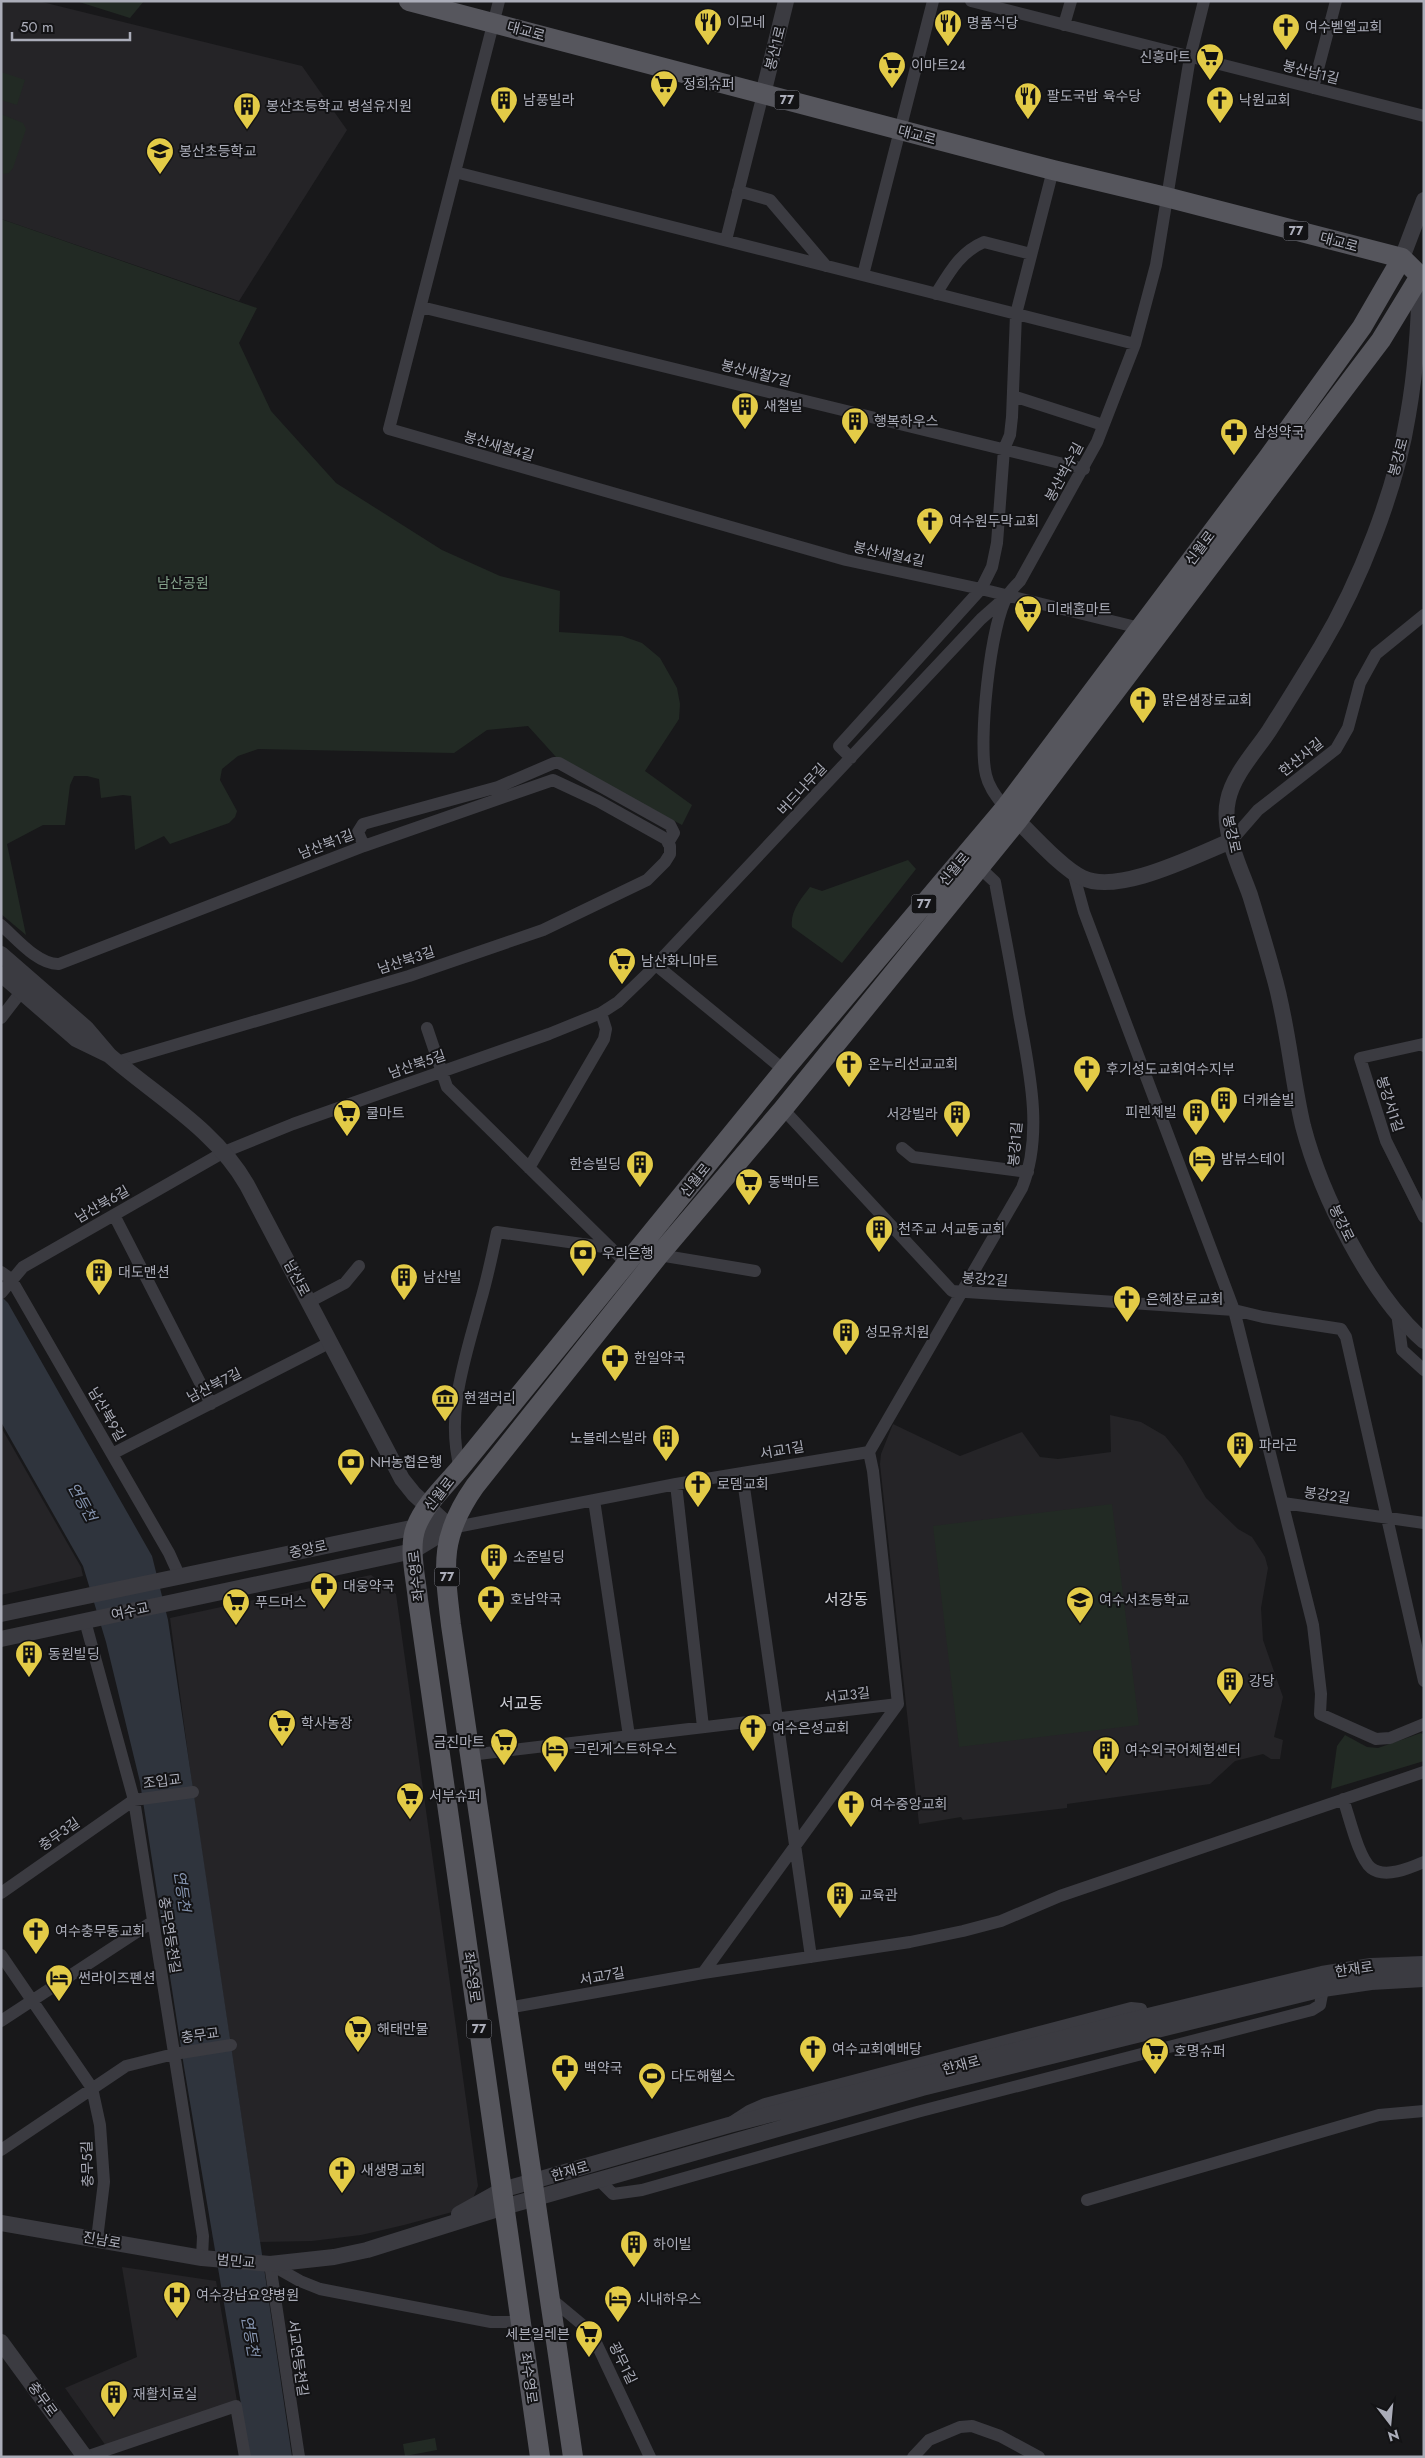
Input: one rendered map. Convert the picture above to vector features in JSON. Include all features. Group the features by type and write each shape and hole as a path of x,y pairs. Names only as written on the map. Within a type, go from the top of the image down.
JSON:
{"main road":[{"name":"대교로","path":"409,1 1053,170 1402,258"},
{"path":"1402,258 1422,271"},
{"name":"신월로","path":"451,1528 460,1507 475,1486 659,1256 782,1109 979,867 1011,814 1140,628 1268,459 1362,327 1402,258"},
{"name":"신월로","path":"416,1527 428,1507 784,1070 1011,814 1381,340 1422,271"},
{"name":"좌수영로","path":"416,1527 413,1551 540,2457"},
{"name":"77","path":"451,1528 447,1555 448,1597 573,2457"},
{"path":"483,2056 514,2050"},
{"path":"530,2384 562,2380"}],"street":[{"name":"봉산새철4길","path":"499,1 389,429 846,560 981,589 1140,628"},
{"name":"봉산1로","path":"763,94 786,1"},
{"path":"862,275 933,1"},
{"name":"봉산남1길","path":"971,1 1424,116"},
{"path":"1064,25 1070,1"},
{"path":"1166,197 1190,57 1204,1"},
{"path":"1313,88 1336,1"},
{"path":"726,240 763,94"},
{"path":"851,758 839,746 981,589 992,567 995,556 1004,449 1010,435 1016,314 1053,170"},
{"path":"455,172 1135,344"},
{"path":"738,190 770,200 826,266"},
{"name":"봉산벅수길","path":"1011,814 988,782 984,748 994,641 1007,596 1020,581 1084,469 1104,425 1135,344 1156,265 1166,197"},
{"name":"신월로","path":"1402,258 1424,200"},
{"path":"936,294 960,258 968,250 984,242 1031,254"},
{"name":"봉강로","path":"1420,1334 1397,1313 1363,1262 1343,1229 1325,1187 1307,1137 1292,1071 1274,974 1231,841 1227,805 1231,788 1323,645 1346,599 1384,505 1399,459 1408,416 1414,374 1422,271"},
{"name":"봉산새철7길","path":"421,307 1084,469"},
{"path":"1013,396 1104,425"},
{"name":"버드나무길","path":"618,1002 656,965 981,618 1007,596"},
{"name":"한산사길","path":"1231,841 1258,810 1336,749 1348,728 1360,683 1376,654 1424,615"},
{"path":"364,846 358,832 364,824 498,787 554,763 670,825 674,833 667,841"},
{"name":"남산북1길","path":"1,925 40,958 50,963 62,963 364,846 553,780 598,801 667,841"},
{"path":"1011,814 1073,872 1094,882 1122,880 1166,867 1231,841"},
{"name":"남산북3길","path":"113,1059 409,976 543,930 647,880 665,862 670,854 667,841"},
{"name":"봉강1길","path":"869,1452 1022,1188 1028,1172 1033,1120 1024,1044 995,882 979,867"},
{"name":"봉강2길","path":"1073,872 1082,907 1234,1310 1283,1503 1424,1523"},
{"name":"남산로","path":"1,954 86,1028 113,1059 202,1131 224,1152 242,1176 402,1479 414,1494 451,1528"},
{"path":"656,965 784,1070"},
{"name":"남산로","path":"1,974 76,1039 113,1059"},
{"path":"1,1018 21,992"},
{"name":"남산북5길","path":"224,1152 293,1124 601,1013 618,1002"},
{"path":"529,1168 604,1039 606,1029 601,1013"},
{"path":"427,1028 447,1088 627,1264"},
{"name":"봉강서1길","path":"1424,1046 1423,1044 1360,1058 1383,1134 1424,1218"},
{"name":"봉강2길","path":"782,1109 952,1292 1234,1310 1263,1317 1337,1327 1344,1332 1424,1681"},
{"path":"902,1148 914,1156 1028,1172"},
{"name":"남산북6길","path":"2,1292 6,1276 224,1152"},
{"path":"114,1215 211,1404"},
{"path":"460,1468 454,1440 457,1398 463,1365 497,1232 611,1248"},
{"path":"659,1256 755,1271"},
{"path":"309,1302 345,1283 359,1266"},
{"name":"남산북9길","path":"6,1276 112,1454 173,1577"},
{"path":"1397,1313 1402,1350 1424,1370"},
{"name":"남산북7길","path":"112,1454 329,1343"},
{"path":"703,1973 898,1704 874,1481 869,1452"},
{"name":"서교1길","path":"451,1528 676,1484 869,1452"},
{"path":"742,1472 812,1957"},
{"path":"676,1484 703,1727"},
{"path":"594,1500 629,1736"},
{"path":"1283,1503 1313,1625 1321,1694 1320,1714 1376,1740 1390,1738 1424,1724"},
{"name":"중앙로","path":"173,1577 416,1527 451,1528"},
{"name":"여수교","path":"1,1639 413,1551 451,1528"},
{"name":"여수교","path":"1,1614 173,1577"},
{"name":"충무연등천길","path":"85,1621 134,1800 203,2236 202,2258"},
{"name":"서교3길","path":"470,1755 898,1704"},
{"name":"서교7길","path":"507,2008 703,1973 910,1942 963,1931 1001,1920 1060,1896 1343,1798 1424,1772"},
{"name":"조입교","path":"134,1800 193,1792"},
{"path":"1343,1798 1362,1852 1371,1868 1380,1871 1399,1871 1424,1862"},
{"name":"충무3길","path":"1,1893 134,1800"},
{"path":"1,2021 152,1922"},
{"name":"충무5길","path":"1,1955 92,2088 100,2125 103,2172 97,2240"},
{"name":"한재로","path":"503,2198 534,2190 729,2125 1144,2017 1322,1974 1371,1966 1424,1964"},
{"name":"한재로","path":"534,2190 599,2180 922,2088 1323,1989 1371,1982 1424,1979"},
{"name":"충무교","path":"174,2054 231,2045"},
{"path":"1,2150 126,2066 174,2054"},
{"path":"1088,2200 1379,2115 1424,2111"},
{"path":"270,2264 334,2257 430,2231 503,2198"},
{"name":"진남로","path":"1,2223 202,2258"},
{"name":"범민교","path":"202,2258 270,2264"},
{"path":"270,2264 300,2281 320,2288 491,2322 521,2322"},
{"name":"서교연등천길","path":"270,2264 299,2457"},
{"name":"광무1길","path":"549,2297 591,2332 650,2457"},
{"name":"충무로","path":"1,2342 85,2457"},
{"path":"85,2457 236,2406 245,2457"},
{"path":"912,2457 929,2440 960,2427 972,2426 994,2433 1039,2457"}],"shaded area":[{"name":"봉산초등학교","path":"1,1 38,1 302,66 347,130 239,301 1,219"},
{"name":"여수서초등학교","path":"1110,1415 1141,1422 1165,1436 1182,1457 1206,1498 1238,1529 1252,1537 1265,1557 1268,1568 1261,1608 1263,1640 1283,1697 1274,1737 1283,1740 1280,1759 1271,1759 1263,1754 1235,1761 1210,1784 1067,1804 1067,1808 963,1820 961,1817 919,1824 880,1464 881,1454 893,1424 960,1456 1022,1432 1040,1457 1058,1459 1111,1452"},
{"path":"1,1427 81,1567 83,1576 1,1595"},
{"path":"371,1575 396,1594 478,2186 472,2201 456,2211 404,2225 361,2235 312,2241 260,2242 193,1792 170,1618"},
{"name":"여수강남요양병원","path":"122,2267 216,2281 237,2401 106,2446 65,2388 137,2357"}],"green space":[{"path":"76,1 144,1 130,18"},
{"path":"1,72 25,80 17,105 1,100"},
{"path":"1,114 23,123 26,129 13,168 9,173 3,174"},
{"name":"남산공원","path":"1,219 257,308 239,343 271,411 336,483 442,550 500,576 560,591 559,632 622,636 642,643 660,658 677,688 680,704 679,719 645,771 692,805 682,825 556,757 528,726 487,730 454,753 258,749 238,756 222,769 220,780 237,811 235,817 229,823 170,844 164,836 135,850 131,796 123,795 101,798 99,779 87,776 74,776 70,785 65,825 43,825 7,844 26,935 1,914"},
{"path":"908,860 916,869 842,963 792,927 794,910 810,887 822,891"},
{"path":"1112,1504 1139,1725 959,1747 933,1526"},
{"path":"1421,1733 1424,1735 1424,1761 1331,1789 1337,1746 1345,1735 1367,1747 1378,1748"},
{"path":"435,2438 437,2450 405,2456 403,2444"}],"water":[{"name":"연등천","path":"1,1296 8,1303 152,1556 168,1620 292,2457 250,2457 184,2067 140,1782 106,1642 83,1566 1,1422"}],"place":[{"name":"이모네","path":"708,46"},
{"name":"명품식당","path":"948,47"},
{"name":"여수벧엘교회","path":"1286,51"},
{"name":"신흥마트","path":"1210,81"},
{"name":"이마트24","path":"892,89"},
{"name":"정희슈퍼","path":"664,108"},
{"name":"팔도국밥 육수당","path":"1028,120"},
{"name":"남풍빌라","path":"504,124"},
{"name":"낙원교회","path":"1220,124"},
{"name":"봉산초등학교 병설유치원","path":"247,130"},
{"name":"봉산초등학교","path":"160,175"},
{"name":"새철빌","path":"745,430"},
{"name":"행복하우스","path":"855,445"},
{"name":"삼성약국","path":"1234,456"},
{"name":"여수원두막교회","path":"930,545"},
{"name":"미래홈마트","path":"1028,633"},
{"name":"맑은샘장로교회","path":"1143,724"},
{"name":"남산화니마트","path":"622,985"},
{"name":"온누리선교교회","path":"849,1088"},
{"name":"후기성도교회여수지부","path":"1087,1093"},
{"name":"더캐슬빌","path":"1224,1124"},
{"name":"피렌체빌","path":"1196,1136"},
{"name":"쿨마트","path":"347,1137"},
{"name":"서강빌라","path":"957,1138"},
{"name":"밤뷰스테이","path":"1202,1183"},
{"name":"한승빌딩","path":"640,1188"},
{"name":"동백마트","path":"749,1206"},
{"name":"천주교 서교동교회","path":"879,1253"},
{"name":"우리은행","path":"583,1277"},
{"name":"대도맨션","path":"99,1296"},
{"name":"남산빌","path":"404,1301"},
{"name":"은혜장로교회","path":"1127,1323"},
{"name":"성모유치원","path":"846,1356"},
{"name":"한일약국","path":"615,1382"},
{"name":"현갤러리","path":"445,1422"},
{"name":"노블레스빌라","path":"666,1462"},
{"name":"파라곤","path":"1240,1469"},
{"name":"NH농협은행","path":"351,1486"},
{"name":"로뎀교회","path":"698,1508"},
{"name":"소준빌딩","path":"494,1581"},
{"name":"대웅약국","path":"324,1610"},
{"name":"호남약국","path":"491,1623"},
{"name":"여수서초등학교","path":"1080,1624"},
{"name":"푸드머스","path":"236,1626"},
{"name":"동원빌딩","path":"29,1678"},
{"name":"강당","path":"1230,1705"},
{"name":"학사농장","path":"282,1747"},
{"name":"여수은성교회","path":"753,1752"},
{"name":"금진마트","path":"504,1766"},
{"name":"그린게스트하우스","path":"555,1773"},
{"name":"여수외국어체험센터","path":"1106,1774"},
{"name":"서부슈퍼","path":"410,1820"},
{"name":"여수중앙교회","path":"851,1828"},
{"name":"교육관","path":"840,1919"},
{"name":"여수충무동교회","path":"36,1955"},
{"name":"썬라이즈펜션","path":"59,2002"},
{"name":"해태만물","path":"358,2053"},
{"name":"여수교회예배당","path":"813,2073"},
{"name":"호명슈퍼","path":"1155,2075"},
{"name":"백약국","path":"565,2092"},
{"name":"다도해헬스","path":"652,2100"},
{"name":"새생명교회","path":"342,2194"},
{"name":"하이빌","path":"634,2268"},
{"name":"여수강남요양병원","path":"177,2319"},
{"name":"시내하우스","path":"618,2323"},
{"name":"세븐일레븐","path":"589,2358"},
{"name":"재활치료실","path":"114,2418"}],"district":[{"name":"서강동","path":"846,1599"},
{"name":"서교동","path":"521,1703"}]}
